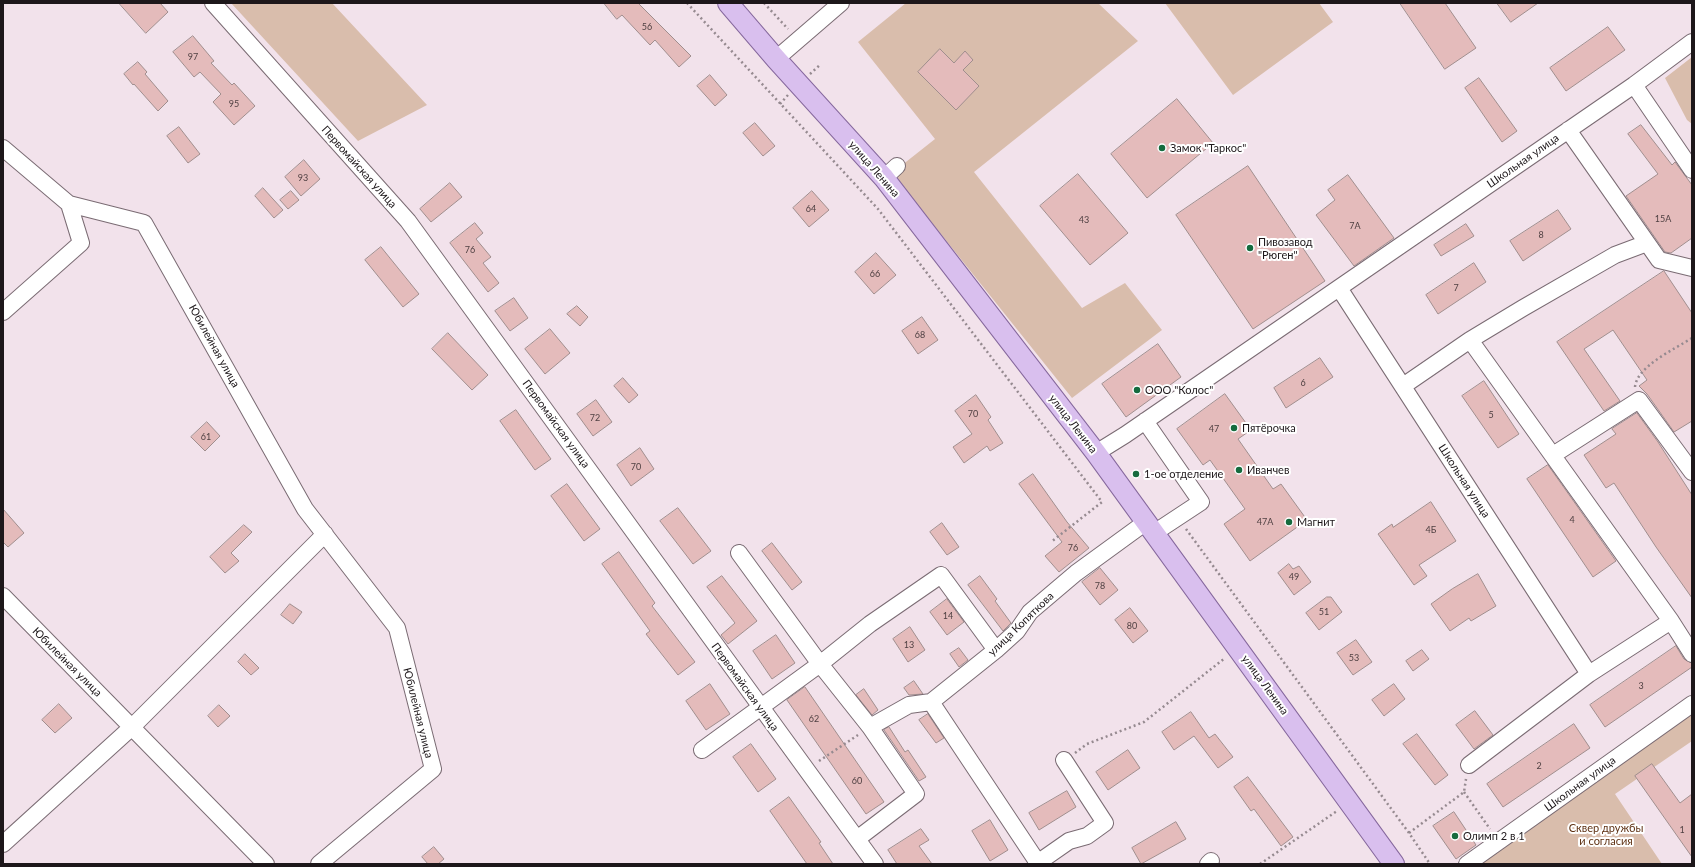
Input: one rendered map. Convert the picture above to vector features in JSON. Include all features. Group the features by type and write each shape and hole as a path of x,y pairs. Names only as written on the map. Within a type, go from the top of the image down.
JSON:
{"main road":[{"name":"улица Ленина","path":"728,3 776,59 890,172 1394,864"}],"street":[{"name":"Первомайская улица","path":"213,3 408,221 875,864"},
{"path":"776,59 841,3"},
{"name":"Школьная улица","path":"1096,453 1125,436 1634,85 1692,42"},
{"path":"1634,85 1692,170"},
{"name":"Школьная улица","path":"1568,130 1659,260 1692,268"},
{"name":"Юбилейная улица","path":"3,148 69,204 144,223 305,508 397,628 433,769 319,864"},
{"path":"3,312 81,243 69,204"},
{"path":"1403,386 1470,340 1615,255 1646,243"},
{"name":"Школьная улица","path":"1339,288 1589,674"},
{"path":"1470,340 1671,621 1692,654"},
{"path":"1553,455 1639,400 1692,472"},
{"name":"улица Копяткова","path":"931,702 996,650 1017,631 1030,612 1076,573 1150,527 1178,518 1201,502 1145,421"},
{"path":"3,844 132,727 325,534"},
{"path":"739,553 820,664 870,727 916,794 857,839"},
{"path":"702,750 820,664 870,624 941,575 996,650"},
{"name":"Юбилейная улица","path":"3,596 266,864"},
{"path":"1469,765 1589,674 1671,621"},
{"path":"870,727 909,705 931,702 1037,863 1069,842 1088,836 1105,823 1064,760"},
{"name":"Школьная улица","path":"1467,864 1692,704"}],"path":[{"path":"687,3 878,209 1102,502 1051,542"},
{"path":"764,3 798,40"},
{"path":"1639,400 1634,389 1635,379 1645,368 1692,338"},
{"path":"1178,518 1409,833 1430,864"},
{"path":"1064,760 1087,744 1144,722 1238,648"},
{"path":"806,770 870,727"},
{"path":"1409,833 1464,792 1469,765"},
{"path":"1464,792 1499,842"},
{"path":"1260,864 1350,802"}],"green space":[{"path":"231,3 332,3 427,105 358,141"},
{"path":"906,3 1098,3 1138,41 974,172 1082,308 1125,283 1162,330 1072,398 892,173 935,139 858,42"},
{"path":"1165,3 1319,3 1333,22 1233,95"},
{"path":"1692,57 1692,124 1687,120 1665,78"},
{"name":"Сквер дружбы и согласия","path":"1692,710 1692,741 1615,794 1662,864 1477,864"}],"building":[{"path":"119,3 160,3 168,12 146,33"},
{"path":"604,3 638,3 691,56 679,67 655,40 650,45 622,15 617,19"},
{"path":"1400,3 1445,3 1476,48 1445,69"},
{"path":"1497,3 1538,3 1511,22"},
{"path":"1608,27 1625,50 1566,91 1550,68"},
{"path":"193,36 214,61 211,63 232,85 234,83 255,106 234,125 213,102 221,94 200,72 194,77 173,52"},
{"path":"940,49 954,63 965,51 973,60 963,70 979,86 956,110 918,72"},
{"path":"138,62 147,72 145,74 168,101 158,111 124,74"},
{"path":"710,75 727,95 715,106 697,86"},
{"path":"1479,78 1517,131 1502,142 1465,88"},
{"name":"Замок \"Таркос\"","path":"1177,99 1213,143 1147,198 1111,154"},
{"path":"755,123 775,146 763,156 743,133"},
{"path":"1641,125 1672,165 1675,162 1692,185 1692,238 1671,253 1665,252 1626,196 1658,174 1628,134"},
{"path":"179,127 200,154 188,163 167,136"},
{"path":"304,160 320,179 301,196 285,177"},
{"name":"Пивозавод \"Рюген\"","path":"1248,166 1325,281 1253,329 1176,215"},
{"path":"1078,174 1128,233 1090,265 1040,206"},
{"path":"1348,175 1394,238 1354,266 1316,215 1335,200 1328,190"},
{"path":"450,183 462,197 431,222 420,209"},
{"path":"263,188 283,210 274,218 255,196"},
{"path":"291,191 299,200 288,209 280,200"},
{"path":"812,191 829,210 809,227 793,208"},
{"path":"1558,210 1571,229 1523,261 1510,241"},
{"path":"475,223 483,233 476,239 491,257 483,263 499,283 488,292 450,243"},
{"path":"1466,224 1474,236 1441,256 1434,245"},
{"path":"381,247 419,294 403,307 365,260"},
{"path":"876,253 896,275 874,294 855,272"},
{"path":"1474,263 1486,282 1438,314 1426,295"},
{"path":"1664,271 1692,313 1692,421 1674,432 1647,394 1639,386 1647,380 1613,330 1584,349 1620,401 1604,411 1557,342"},
{"path":"514,298 528,318 510,331 495,311"},
{"path":"577,306 588,317 580,326 567,314"},
{"path":"922,317 938,340 918,354 902,331"},
{"path":"550,329 570,353 545,374 525,349"},
{"path":"448,333 488,375 472,390 432,349"},
{"path":"1158,344 1181,377 1126,417 1102,384"},
{"path":"1320,358 1333,377 1286,408 1274,388"},
{"path":"623,378 638,395 629,403 614,386"},
{"path":"1484,381 1519,434 1498,448 1462,396"},
{"path":"1225,394 1251,430 1238,439 1273,489 1281,484 1307,520 1250,561 1224,524 1245,509 1210,460 1203,465 1177,429"},
{"path":"976,395 991,417 988,420 1003,443 990,451 987,446 964,463 953,447 972,434 955,411"},
{"path":"596,400 612,422 593,436 577,414"},
{"path":"516,410 551,459 535,470 500,421"},
{"path":"1637,413 1658,442 1692,495 1692,598 1614,483 1606,488 1584,455 1616,434 1612,429"},
{"path":"207,422 220,436 205,451 191,437"},
{"path":"640,448 654,469 631,486 617,465"},
{"path":"1548,465 1616,561 1593,577 1527,479"},
{"path":"1033,474 1067,522 1089,548 1059,572 1045,556 1062,542 1019,484"},
{"path":"567,484 600,529 584,541 551,496"},
{"path":"1431,502 1456,541 1419,565 1427,576 1414,585 1378,534 1392,524 1393,527"},
{"path":"678,508 711,551 693,564 660,521"},
{"path":"3,509 24,533 8,547 3,542"},
{"path":"942,523 959,547 947,555 930,532"},
{"path":"244,525 252,532 231,553 239,561 225,573 210,557"},
{"path":"772,543 802,582 792,590 762,551"},
{"path":"619,552 655,603 652,606 695,662 678,675 646,634 650,631 602,564"},
{"path":"1289,564 1293,569 1299,566 1311,582 1294,595 1278,573"},
{"path":"1100,568 1118,590 1100,605 1082,582"},
{"path":"1478,574 1496,606 1471,621 1469,618 1450,631 1431,604 1452,589"},
{"path":"722,576 757,621 728,644 721,635 735,623 707,587"},
{"path":"980,576 997,599 995,601 1011,623 1003,631 968,585"},
{"path":"1327,597 1331,597 1342,612 1319,630 1306,613"},
{"path":"947,599 964,622 947,635 930,612"},
{"path":"290,604 302,612 293,624 281,615"},
{"path":"1130,608 1148,631 1133,643 1115,620"},
{"path":"910,627 925,650 908,662 893,639"},
{"path":"776,635 795,663 772,679 753,651"},
{"path":"1356,640 1372,662 1353,675 1337,653"},
{"path":"1676,646 1684,659 1692,663 1692,667 1605,727 1590,705"},
{"path":"959,648 968,660 959,667 950,654"},
{"path":"1422,650 1429,659 1413,671 1406,661"},
{"path":"245,654 259,668 251,675 238,662"},
{"path":"914,681 923,694 909,695 904,688"},
{"path":"710,684 730,714 706,730 686,701"},
{"path":"1394,684 1405,699 1384,716 1372,700"},
{"path":"805,687 884,802 866,814 787,700"},
{"path":"864,689 878,710 872,715 856,695"},
{"path":"59,704 72,718 55,733 42,720"},
{"path":"219,705 230,716 218,727 208,716"},
{"path":"1475,711 1493,735 1474,749 1456,725"},
{"path":"1191,712 1209,738 1215,734 1233,757 1218,768 1194,736 1174,750 1162,732"},
{"path":"928,714 944,738 936,743 919,720"},
{"path":"1574,724 1590,748 1503,807 1487,784"},
{"path":"889,727 905,752 908,750 926,777 919,781 884,730"},
{"path":"1417,734 1448,775 1435,785 1403,744"},
{"path":"751,744 776,779 758,792 733,757"},
{"path":"1128,750 1140,768 1108,790 1096,772"},
{"path":"1652,764 1680,803 1692,794 1692,857 1635,776"},
{"path":"1248,777 1293,837 1281,846 1254,809 1251,811 1234,787"},
{"path":"1067,791 1076,807 1039,830 1029,813"},
{"path":"789,797 821,842 819,843 833,864 807,864 770,811"},
{"name":"Олимп 2 в 1","path":"1454,812 1476,845 1456,859 1433,826"},
{"path":"990,820 1008,850 990,861 972,831"},
{"path":"1176,822 1186,839 1141,864 1132,848"},
{"path":"921,829 929,840 919,846 932,864 897,864 888,850"},
{"path":"434,847 444,859 438,864 428,864 422,857"}],"place":[{"name":"Замок \"Таркос\"","path":"1162,148"},
{"name":"Пивозавод \"Рюген\"","path":"1250,248"},
{"name":"ООО \"Колос\"","path":"1137,390"},
{"name":"Пятёрочка","path":"1234,428"},
{"name":"Иванчев","path":"1239,470"},
{"name":"1-ое отделение","path":"1136,474"},
{"name":"Магнит","path":"1289,522"},
{"name":"Олимп 2 в 1","path":"1455,836"}]}
